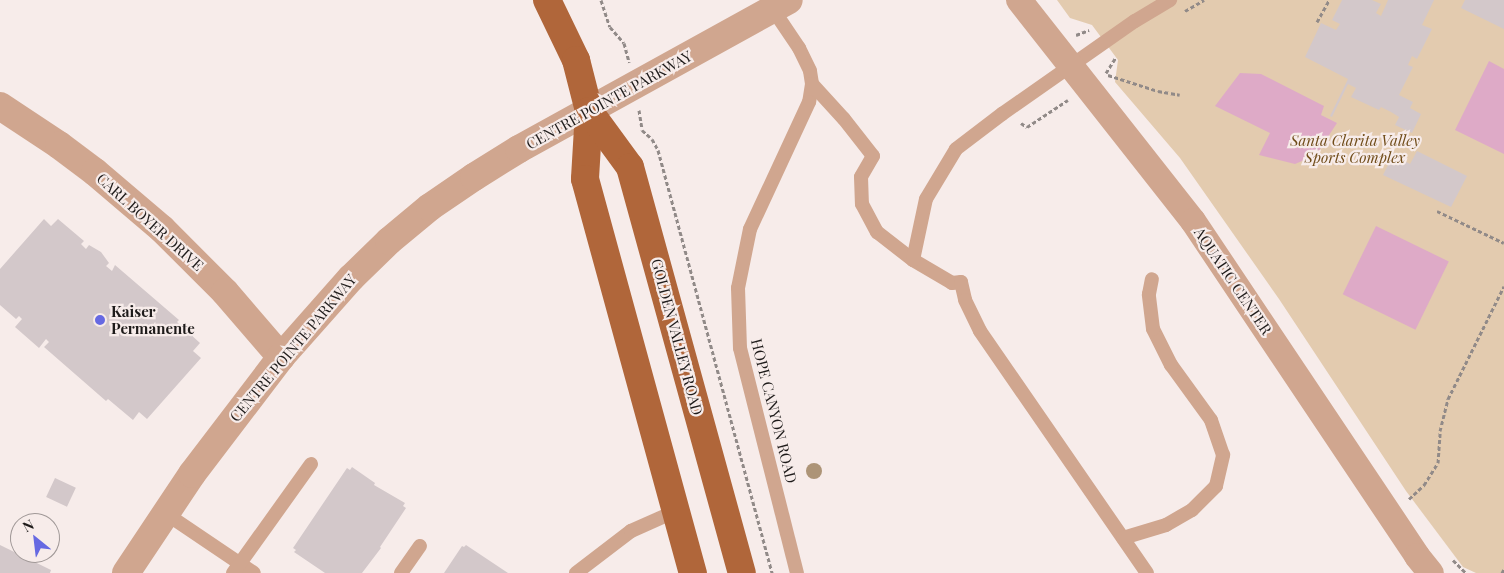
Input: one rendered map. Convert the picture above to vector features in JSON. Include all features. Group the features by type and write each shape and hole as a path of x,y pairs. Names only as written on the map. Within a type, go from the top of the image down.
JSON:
{"main road":[{"name":"GOLDEN VALLEY ROAD","path":"547,0 576,60 590,111 585,179 693,573"},
{"name":"GOLDEN VALLEY ROAD","path":"590,111 630,167 742,573"}],"street":[{"name":"AQUATIC CENTER","path":"1019,0 1193,221 1417,556 1431,573"},
{"name":"CENTRE POINTE PARKWAY","path":"126,573 165,513 236,415 282,357 351,278 389,242 430,207 474,176 519,149 635,86 776,3"},
{"name":"CARL BOYER DRIVE","path":"0,106 73,156 162,229 224,292 282,357"}],"lane":[{"path":"913,260 926,199 956,149 1070,66 1135,21 1170,0"},
{"path":"776,3 810,71 812,84 844,119 873,156 861,177 862,204 877,232 913,260 952,283 961,282 965,300 980,331 1147,573"},
{"name":"HOPE CANYON ROAD","path":"797,573 740,348 738,288 750,229 809,102 812,84"},
{"path":"1123,538 1166,526 1192,510 1216,486 1223,455 1211,420 1171,365 1153,329 1150,294 1152,279"},
{"path":"237,568 311,464"},
{"path":"576,573 631,531 676,511"},
{"path":"165,513 237,568 254,573"},
{"path":"401,573 420,546"}],"path":[{"path":"601,0 610,27 624,43 635,86 642,130 652,139 658,150 772,573"},
{"path":"1317,22 1329,0"},
{"path":"1105,74 1158,91 1180,95"},
{"path":"1437,211 1504,244"},
{"path":"1409,499 1424,485 1438,462 1440,432 1448,399 1504,286"},
{"path":"1502,573 1504,569"}],"green space":[{"name":"Santa Clarita Valley Sports Complex","path":"1057,0 1504,0 1504,573 1476,573 1463,567 1406,491 1279,299 1180,158 1115,82 1118,60 1092,25 1070,18"}],"shaded area":[{"path":"1489,61 1504,69 1504,154 1455,130"},
{"path":"1240,73 1261,74 1324,106 1321,115 1337,123 1316,155 1295,164 1259,155 1270,133 1215,106"},
{"path":"1376,226 1449,262 1415,330 1343,294"}],"building":[{"path":"1342,0 1372,0 1381,4 1376,13 1381,16 1388,0 1434,0 1422,25 1432,29 1417,59 1412,56 1408,65 1413,67 1399,95 1413,102 1410,108 1421,114 1412,133 1395,125 1399,117 1391,112 1381,107 1379,110 1351,97 1356,88 1348,84 1332,117 1330,116 1348,79 1305,57 1321,23 1336,30 1340,24 1332,20"},
{"path":"1465,0 1504,0 1504,29 1461,8"},
{"path":"1417,151 1467,176 1451,207 1383,175 1393,155 1410,164"},
{"name":"Kaiser Permanente","path":"44,219 51,226 58,219 84,241 81,244 86,249 89,245 101,252 109,263 106,266 112,271 115,265 179,320 177,322 200,343 193,351 201,358 147,419 139,412 133,420 108,399 106,401 44,347 49,342 46,339 39,348 15,327 22,319 19,316 16,319 0,305 0,269"},
{"path":"352,467 375,483 374,485 405,503 403,506 406,508 381,548 362,573 325,573 294,552 296,550 293,548 347,468 350,470"},
{"path":"55,478 76,488 67,507 46,497"},
{"path":"0,545 10,550 10,563 37,563 51,570 50,573 0,573"},
{"path":"466,545 508,573 444,573 462,546"}],"place":[{"name":"Kaiser Permanente","path":"100,320"}]}
